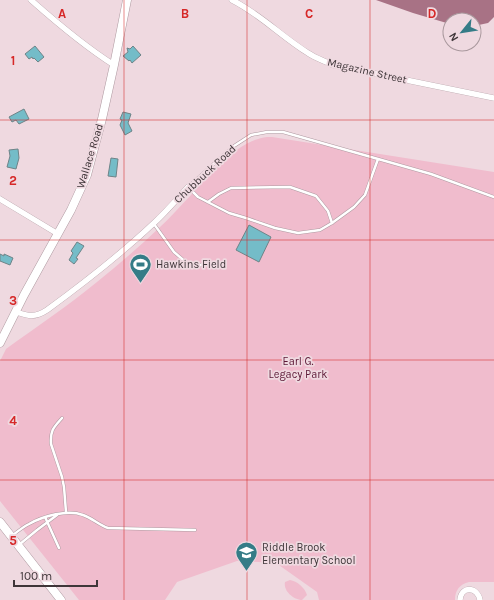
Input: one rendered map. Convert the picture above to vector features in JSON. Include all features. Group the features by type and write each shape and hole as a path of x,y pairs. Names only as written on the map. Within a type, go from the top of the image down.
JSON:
{"street":[{"path":"31,0 64,29 100,57 114,65"},
{"name":"Wallace Road","path":"0,343 43,261 72,210 87,175 114,65 127,0"},
{"name":"Magazine Street","path":"232,0 257,16 309,54 333,65 494,98"},
{"name":"Chubbuck Road","path":"16,312 34,316 40,315 47,310 100,270 154,223 188,187"},
{"path":"0,199 58,234"},
{"path":"0,522 61,600"},
{"path":"460,600 462,593 471,589 476,592 480,600"}],"lane":[{"name":"Chubbuck Road","path":"188,187 234,146 252,135 267,132 283,132 431,174 494,197"},
{"path":"188,187 198,197 229,213 298,234 320,230 332,224 354,207 365,195 378,159"},
{"path":"208,202 231,188 290,187 316,196 328,211 332,224"},
{"path":"154,223 174,252 188,264 198,266 209,262"},
{"path":"62,418 52,429 51,438 62,477 66,512"},
{"path":"11,536 28,524 45,517 66,512 84,515 108,528 195,530"},
{"path":"18,546 59,514"},
{"path":"45,517 59,548"}],"green space":[{"name":"Earl G. Legacy Park","path":"267,137 494,172 494,582 466,583 457,590 455,600 319,600 317,592 276,563 237,561 177,582 165,600 79,600 0,501 0,361 6,349 86,291 144,242 215,169 235,151 256,140"},
{"path":"290,580 303,587 307,595 302,600 293,597 287,592 285,582"}],"shaded area":[{"path":"376,0 494,0 494,17 488,23 482,24 482,12 442,12 442,22"}],"building":[{"path":"35,46 44,57 38,62 32,57 29,59 25,54"},
{"path":"133,46 141,55 132,63 123,56 128,52 127,48 130,49"},
{"path":"24,109 29,119 19,124 16,120 12,122 9,117"},
{"path":"123,112 131,114 128,123 132,131 125,135 120,125 122,120 120,119"},
{"path":"18,149 19,158 16,169 7,167 10,156 9,150"},
{"path":"111,158 118,159 116,177 108,176"},
{"path":"249,225 271,237 259,262 236,250"},
{"path":"77,242 84,246 74,264 69,260 73,253 71,251"},
{"path":"0,254 13,258 10,265 0,261"}],"place":[{"name":"Hawkins Field","path":"140,284"},
{"name":"Riddle Brook Elementary School","path":"247,572"}]}
